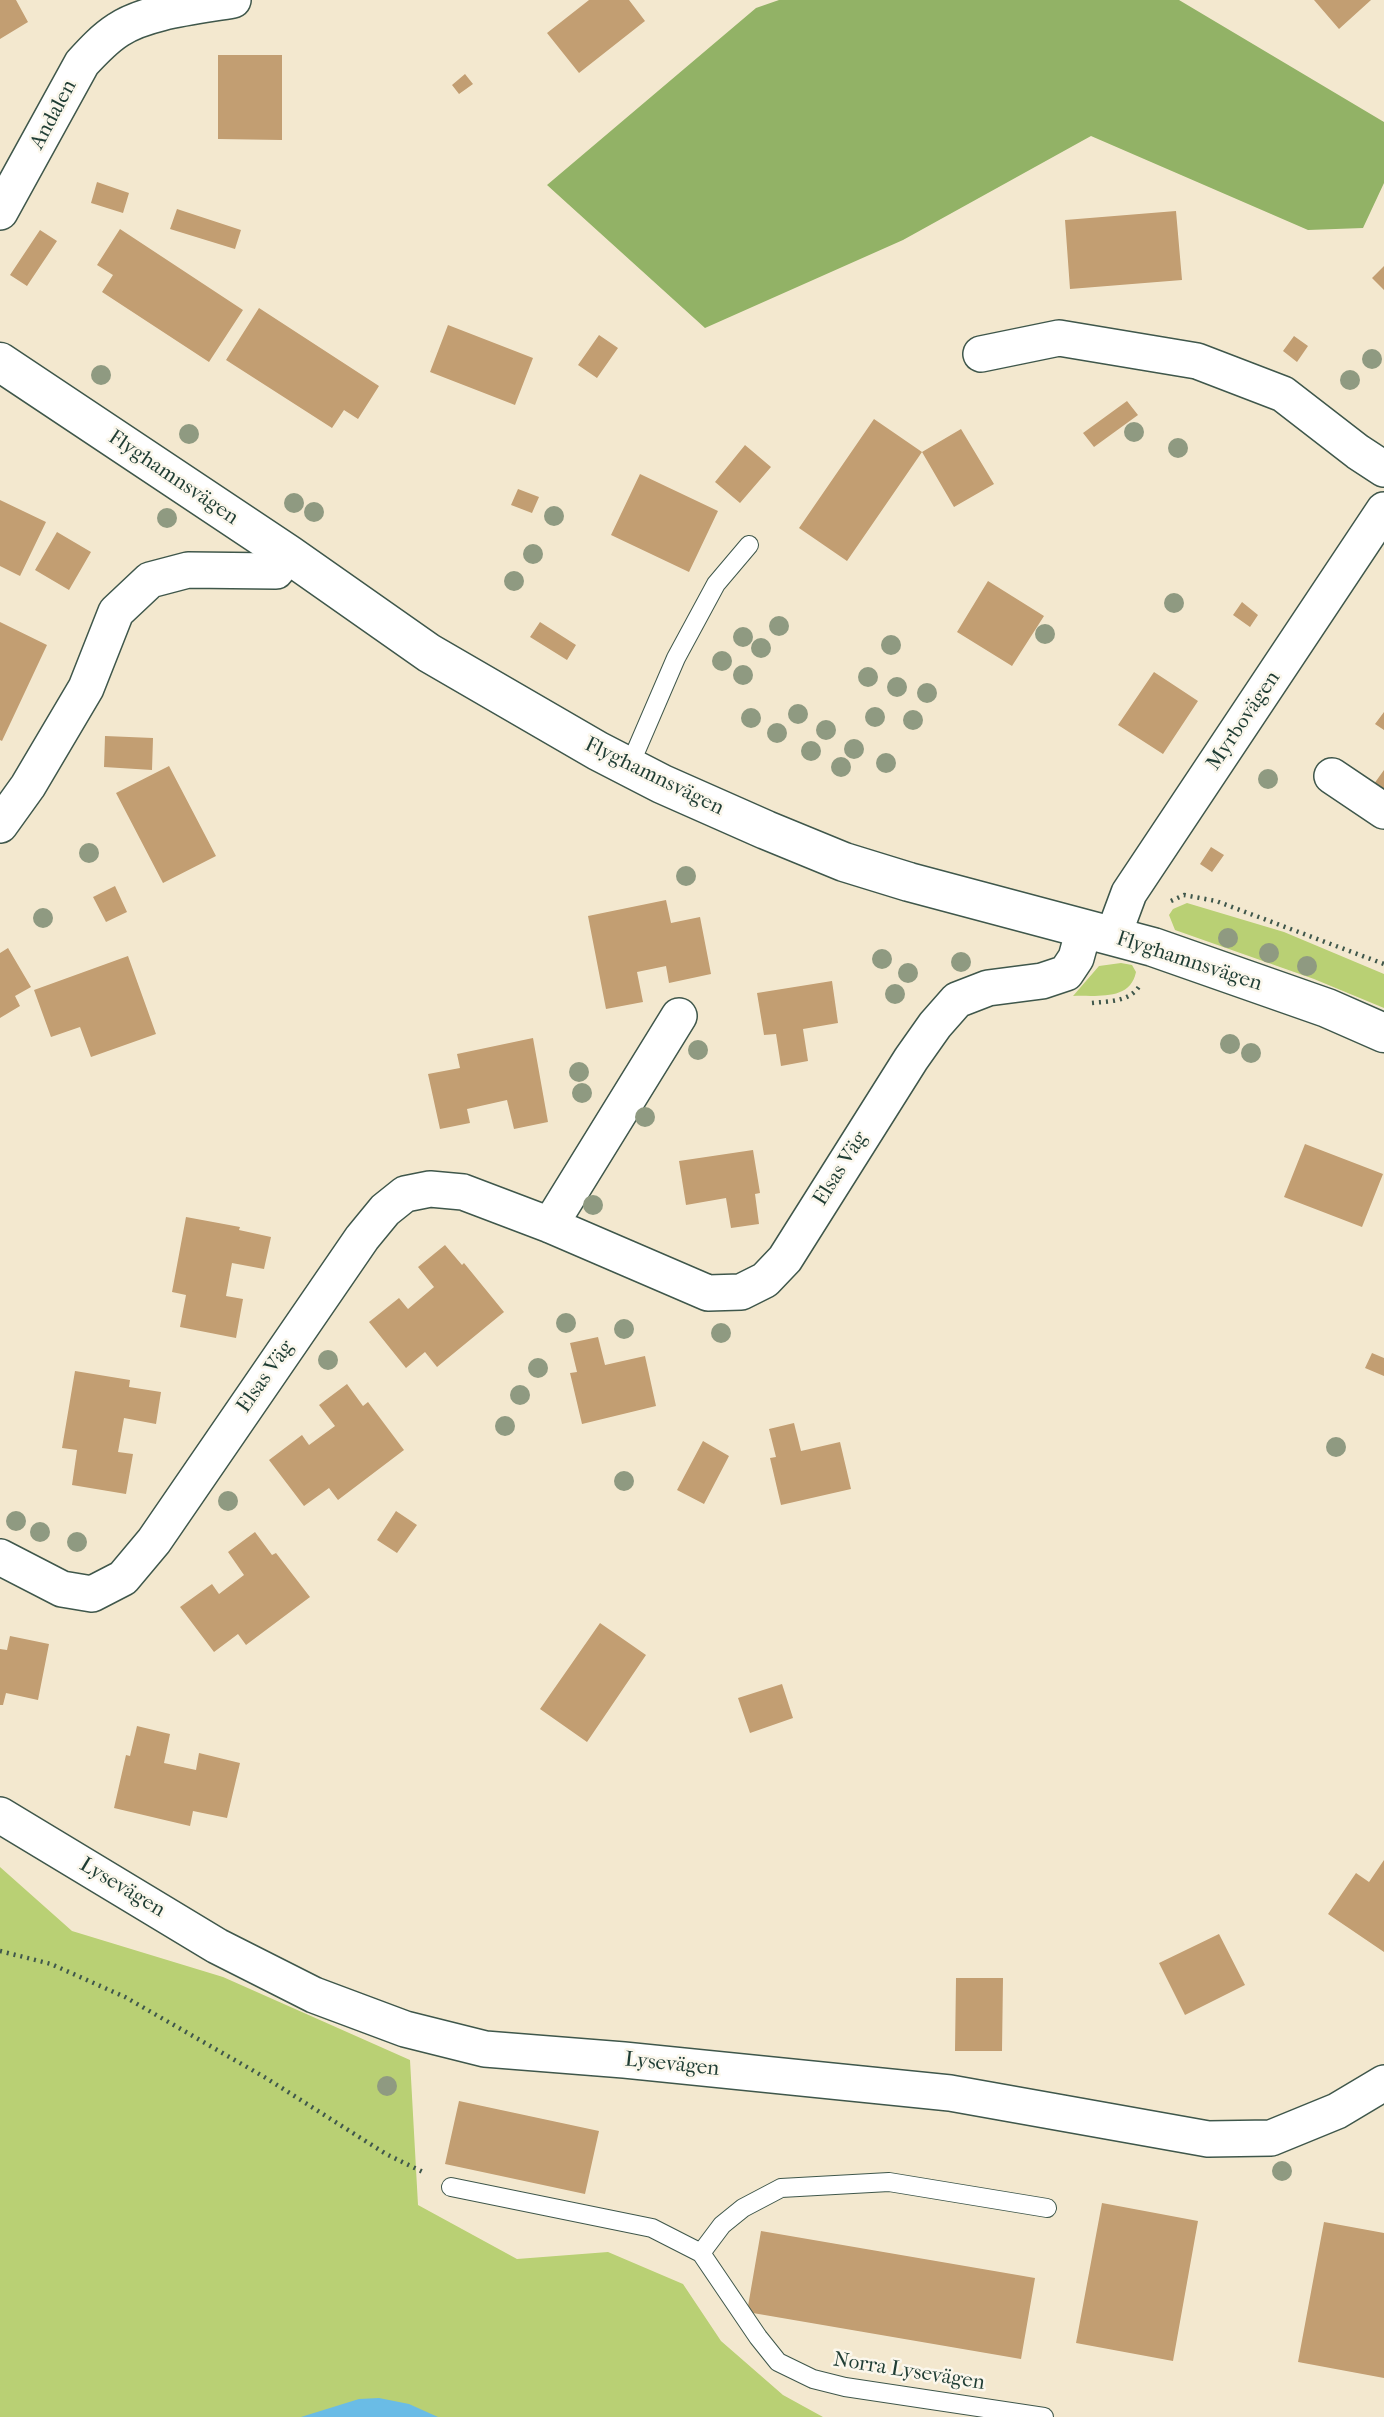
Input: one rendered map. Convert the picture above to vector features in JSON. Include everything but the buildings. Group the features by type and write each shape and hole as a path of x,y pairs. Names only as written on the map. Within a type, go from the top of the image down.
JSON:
{"street":[{"name":"Andalen","path":"0,212 82,63 100,43 114,14 168,11 233,0"},
{"path":"981,354 1059,338 1197,361 1283,394 1384,469"},
{"name":"Flyghamnsvägen","path":"0,362 288,554 429,653 629,767 766,830 844,862 1153,947 1327,1008 1384,1033"},
{"name":"Myrbovägen","path":"1098,933 1129,893 1384,510"},
{"path":"0,825 28,786 86,688 116,612 150,580 188,570 276,571 288,554"},
{"path":"1332,776 1384,811"},
{"name":"Elsas Väg","path":"0,1557 62,1589 92,1594 123,1578 153,1541 362,1238 384,1210 405,1194 430,1189 463,1192 550,1225 708,1293 741,1292 765,1280 785,1259 911,1059 949,1008 957,1000 988,988 1042,981 1066,973 1098,933"},
{"path":"550,1225 679,1016"},
{"name":"Lysevägen","path":"0,1815 217,1945 314,1995 405,2029 485,2049 624,2060 950,2093 1208,2139 1271,2138 1337,2111 1384,2083"}],"lane":[{"path":"629,767 676,658 716,584 749,545"},
{"path":"701,2253 722,2225 743,2208 781,2188 889,2182 1047,2208"},
{"name":"Norra Lysevägen","path":"451,2187 652,2228 701,2253 778,2362 813,2379 845,2387 1044,2417"}],"path":[{"path":"1090,1003 1126,999 1135,993 1153,947"},
{"path":"0,1951 51,1964 125,1997 266,2078 386,2154 451,2187"}],"green space":[{"path":"779,0 1179,0 1384,122 1384,183 1363,228 1308,230 1091,136 903,240 705,328 547,185 756,8"},
{"path":"1187,903 1284,932 1384,974 1384,1008 1314,979 1175,930 1169,915 1173,909"},
{"path":"1121,963 1132,965 1136,972 1127,988 1112,995 1073,996 1099,966"},
{"path":"0,1867 72,1931 223,1977 410,2060 418,2205 517,2259 608,2252 683,2284 721,2341 783,2395 823,2417 0,2417"}],"water":[{"path":"379,2398 409,2404 438,2417 301,2417 359,2399"}]}
